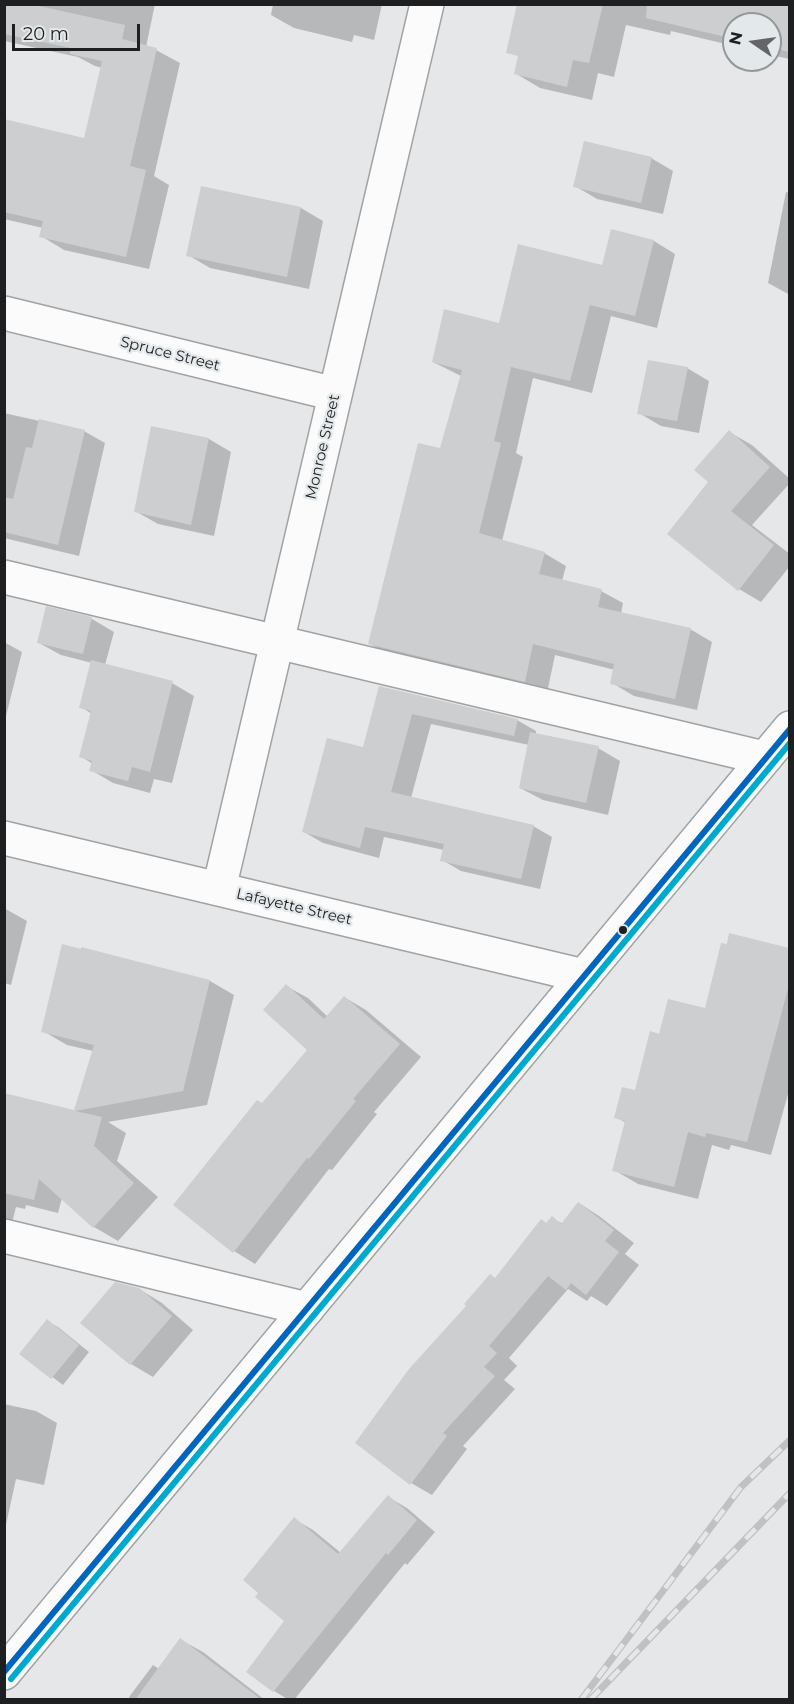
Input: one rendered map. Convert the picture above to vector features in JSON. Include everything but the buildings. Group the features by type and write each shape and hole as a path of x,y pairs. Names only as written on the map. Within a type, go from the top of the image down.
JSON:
{"street":[{"name":"Monroe Street","path":"219,889 427,4"},
{"name":"Spruce Street","path":"4,314 336,394"},
{"path":"4,577 764,758"},
{"path":"4,1673 789,728"},
{"name":"Lafayette Street","path":"4,838 584,976"},
{"path":"4,1236 307,1309"}],"railway":[{"path":"581,1700 741,1487 790,1440"},
{"path":"590,1700 790,1493"}],"transit line":[{"path":"4,1672 790,729"},
{"path":"11,1679 790,743"}]}
